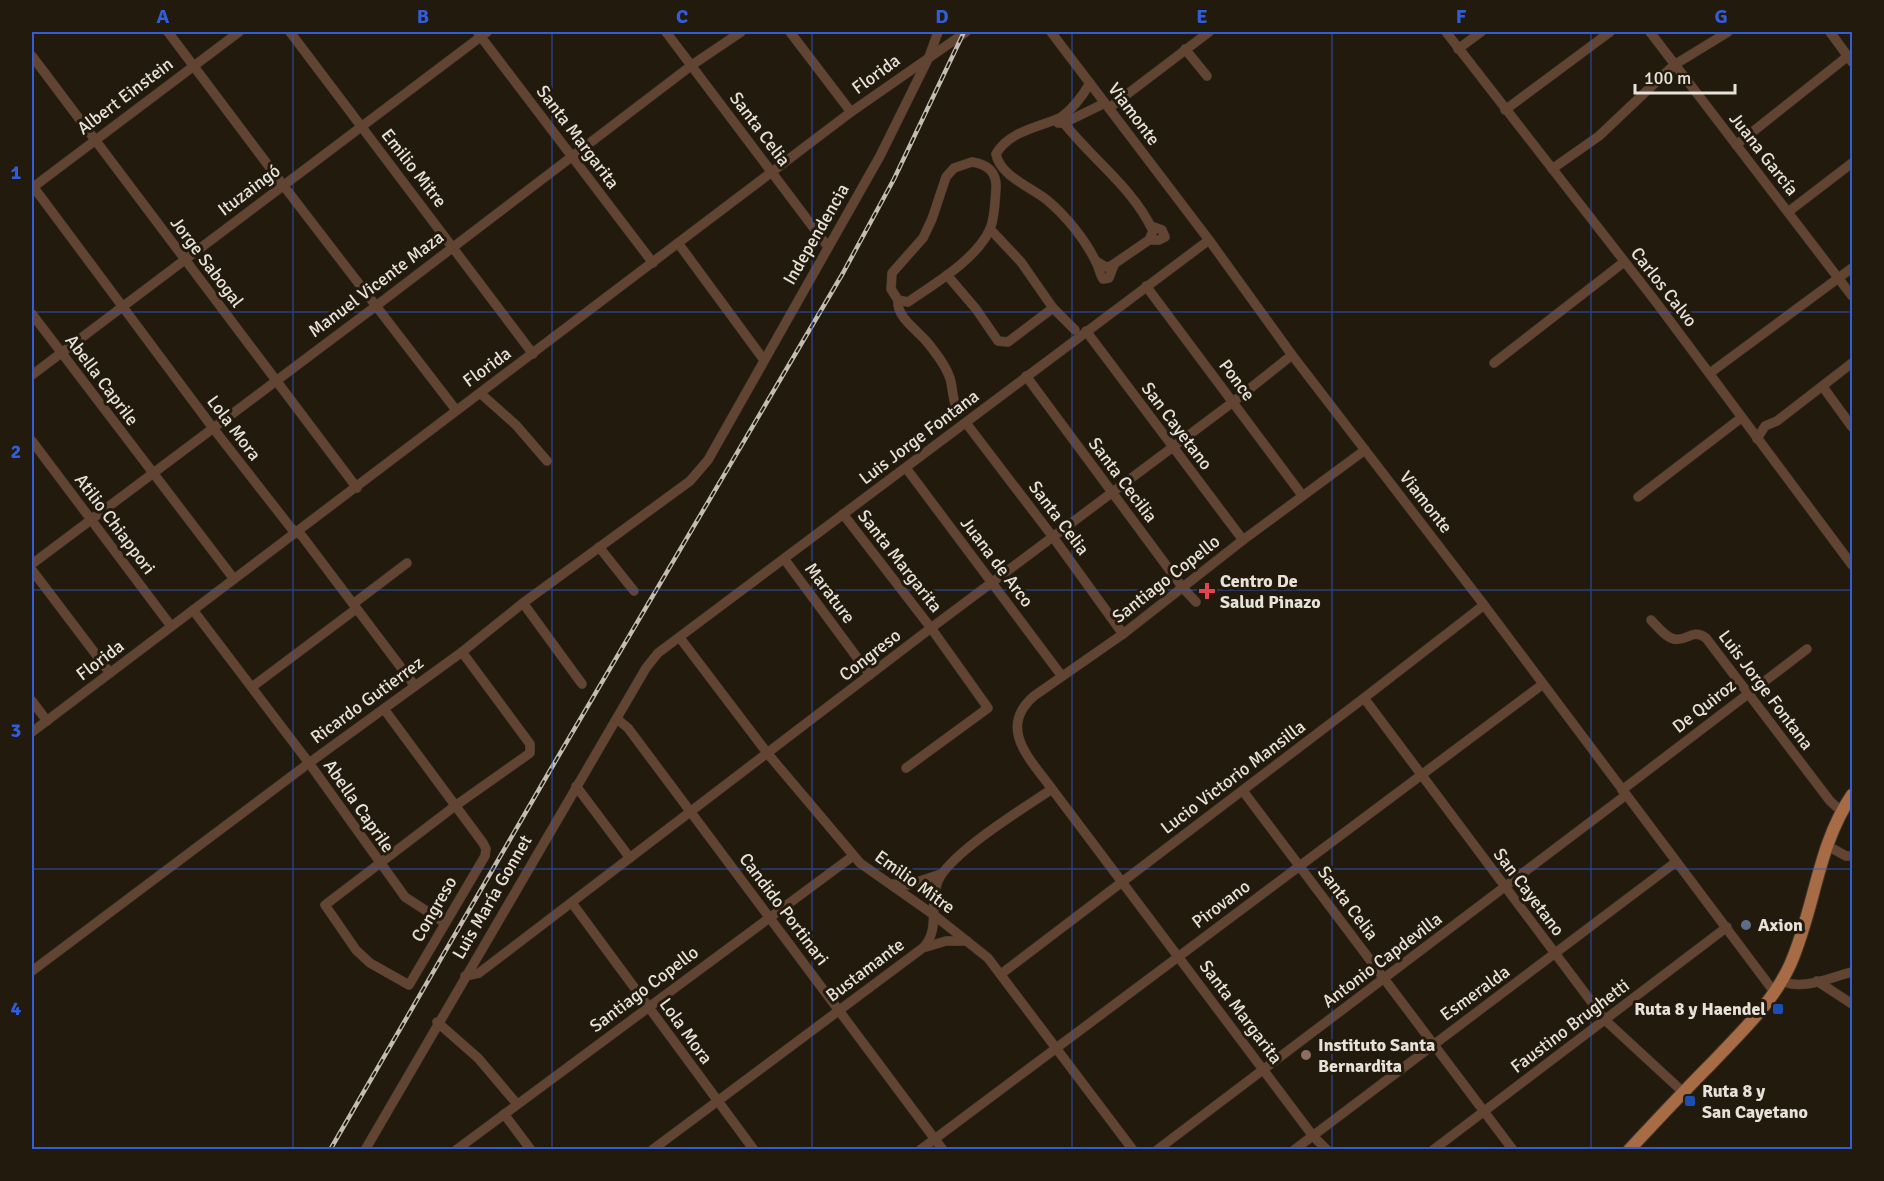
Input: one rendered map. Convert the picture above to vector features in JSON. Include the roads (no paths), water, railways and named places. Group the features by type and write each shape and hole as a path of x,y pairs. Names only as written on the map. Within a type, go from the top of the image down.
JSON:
{"main road":[{"path":"1629,1149 1749,1024 1775,993 1796,951 1826,845 1841,812 1852,795"}],"street":[{"path":"168,32 456,410"},
{"name":"Albert Einstein","path":"32,187 239,32"},
{"name":"Emilio Mitre","path":"290,32 533,354"},
{"name":"Santa Celia","path":"666,32 828,247"},
{"name":"Manuel Vicente Maza","path":"32,564 572,158 692,65 741,32"},
{"path":"790,32 851,112"},
{"name":"Independencia","path":"715,449 880,156 929,57 938,32"},
{"name":"Florida","path":"32,732 851,112 966,32"},
{"name":"Viamonte","path":"1051,32 1209,240 1292,355 1484,605 1775,993"},
{"name":"Carlos Calvo","path":"1446,32 1710,373 1852,565"},
{"path":"1458,49 1481,32"},
{"path":"1505,110 1610,32"},
{"name":"Juana García","path":"1650,32 1852,296"},
{"path":"1552,170 1599,136 1674,65 1728,32"},
{"path":"1736,145 1850,59 1830,32"},
{"name":"Ituzaingó","path":"32,375 482,33"},
{"name":"Santa Margarita","path":"482,33 572,158 653,262"},
{"path":"1062,121 1119,182 1154,231 1149,240 1114,265 1109,278 1103,279 1096,261 1073,226 1059,210 1010,174 997,160 996,154 999,148 1013,137 1050,122 1062,121 1107,106 1185,49 1202,33"},
{"path":"1185,49 1207,76"},
{"name":"Jorge Sabogal","path":"32,56 275,382 357,488"},
{"path":"1062,121 1090,83"},
{"path":"898,300 908,302 947,275 977,248 990,229 997,180 990,169 983,164 972,162 951,171 946,177 923,238 892,273 891,289 898,300 899,312 926,340 940,359 950,379 952,397 957,410"},
{"path":"1788,212 1852,163"},
{"path":"997,180 1010,174"},
{"name":"Lola Mora","path":"32,187 213,428 291,528 297,532 415,686"},
{"path":"990,229 1022,262 1053,308 1075,330"},
{"name":"Luis Jorge Fontana","path":"651,662 658,653 1209,240"},
{"path":"678,243 764,360"},
{"path":"1494,363 1624,262"},
{"path":"1710,373 1852,268"},
{"path":"947,275 998,341 1003,343 1008,342 1053,308"},
{"name":"Ponce","path":"1146,286 1302,495"},
{"name":"Abella Caprile","path":"32,314 234,579"},
{"name":"San Cayetano","path":"1086,331 1243,540"},
{"name":"Congreso","path":"465,976 479,973 1292,355"},
{"path":"1757,439 1766,426 1823,387 1852,363"},
{"name":"Santa Cecilia","path":"1026,376 1183,588 1196,602"},
{"path":"1823,387 1852,427"},
{"path":"480,393 516,425 547,461"},
{"path":"1638,496 1742,418"},
{"name":"Santa Celia","path":"966,423 1123,634"},
{"name":"Atilio Chiappori","path":"32,441 171,626"},
{"name":"Ricardo Gutierrez","path":"32,971 309,763 462,652 523,603 690,481 715,449"},
{"name":"Santiago Copello","path":"1023,750 1016,728 1025,704 1061,675 1123,634 1302,495 1365,450"},
{"name":"Juana de Arco","path":"906,468 1061,675"},
{"name":"Santa Margarita","path":"843,514 931,628 988,708 906,768"},
{"path":"599,547 634,591"},
{"name":"Marature","path":"784,560 870,675"},
{"path":"252,687 407,563"},
{"path":"32,570 110,673"},
{"path":"523,603 582,684"},
{"name":"Lucio Victorio Mansilla","path":"1001,974 1484,605"},
{"name":"Abella Caprile","path":"193,610 309,763 405,897 445,923"},
{"name":"Luis Jorge Fontana","path":"1650,620 1668,636 1675,639 1695,633 1700,633 1706,638 1830,801 1841,812"},
{"name":"Emilio Mitre","path":"680,638 768,754 853,856 988,958 1132,1149"},
{"name":"De Quiroz","path":"1624,792 1747,693 1807,649"},
{"path":"380,863 530,753 530,744 462,652"},
{"name":"Luis María Gonnet","path":"365,1149 576,786 651,662"},
{"name":"Pirovano","path":"920,1149 1543,684"},
{"name":"San Cayetano","path":"1364,698 1605,1020 1683,1092"},
{"path":"32,701 47,721"},
{"path":"384,709 455,806"},
{"name":"Candido Portinari","path":"617,719 628,728 943,1149"},
{"name":"Santa Margarita","path":"1023,750 1312,1136 1327,1149"},
{"path":"576,786 630,858"},
{"path":"891,884 908,885 941,874 961,853 1052,789"},
{"name":"Santa Celia","path":"1243,791 1513,1149"},
{"name":"Antonio Capdevilla","path":"1157,1149 1505,888 1624,792"},
{"name":"Congreso","path":"380,863 325,905 356,950 370,963 409,985 485,856 486,849 455,806"},
{"path":"1826,845 1846,856 1852,856"},
{"name":"Santiago Copello","path":"456,1149 853,856"},
{"name":"Esmeralda","path":"1294,1149 1676,862"},
{"name":"Bustamante","path":"652,1149 924,947 931,939 935,889 941,874"},
{"name":"Lola Mora","path":"572,903 754,1149"},
{"name":"Faustino Brughetti","path":"1433,1149 1727,927"},
{"path":"924,947 946,941 968,941"},
{"path":"1782,981 1796,985 1852,972"},
{"path":"1816,981 1852,1004"},
{"path":"437,1023 478,1058 517,1104"},
{"path":"504,1114 531,1149"}],"railway":[{"path":"330,1150 843,273 894,179 964,32"}],"place":[{"name":"Centro De Salud Pinazo","path":"1207,591"},
{"name":"Axion","path":"1746,925"},
{"name":"Ruta 8 y Haendel","path":"1778,1009"},
{"name":"Instituto Santa Bernardita","path":"1306,1055"},
{"name":"Ruta 8 y San Cayetano","path":"1690,1101"}]}
